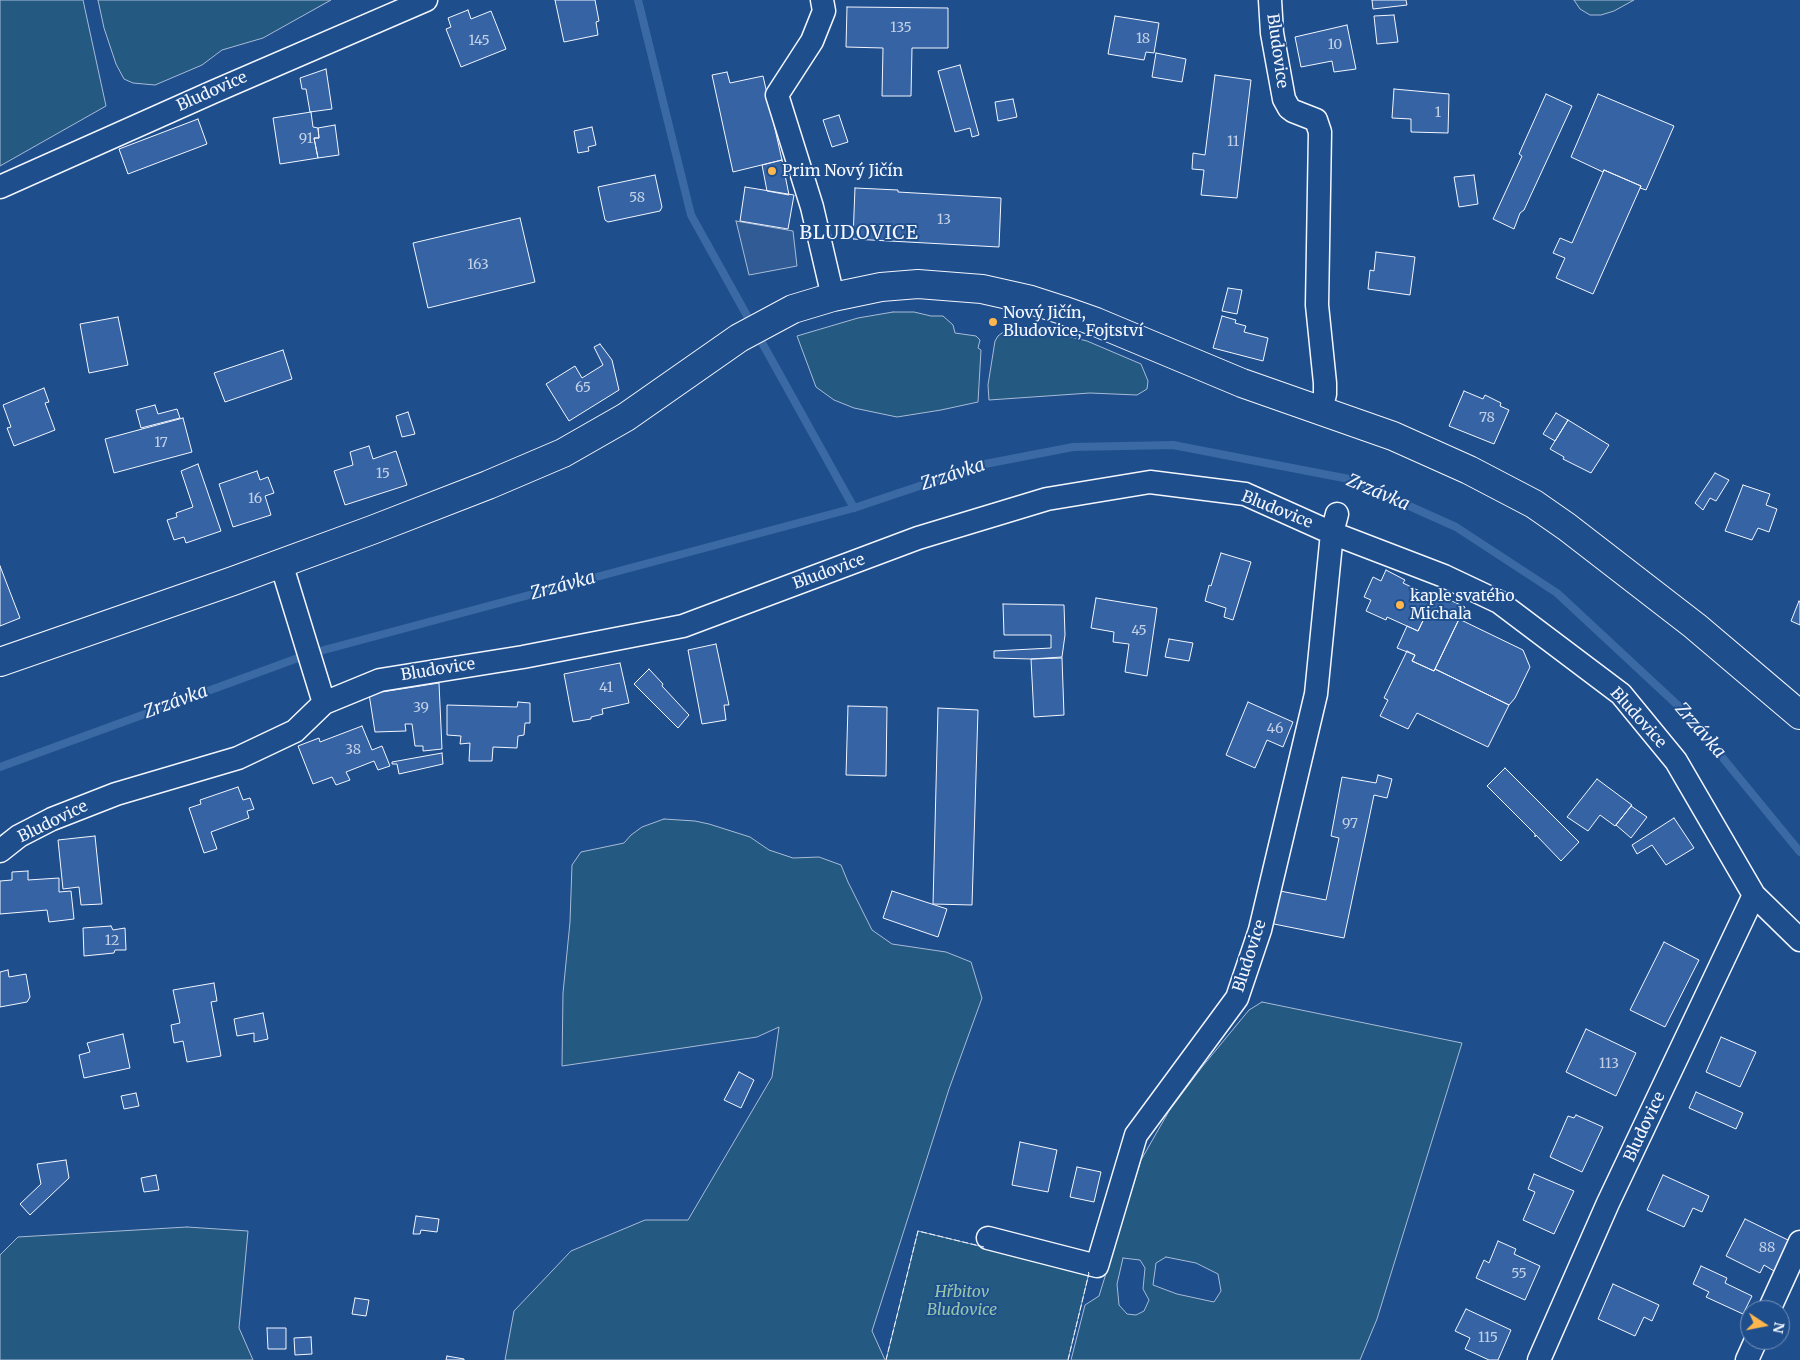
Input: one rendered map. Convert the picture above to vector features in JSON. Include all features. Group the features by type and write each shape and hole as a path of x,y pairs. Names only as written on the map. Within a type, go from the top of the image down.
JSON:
{"main road":[{"path":"0,662 281,564 488,485 563,453 626,417 739,338 794,309 833,297 881,286 918,284 998,292 1031,300 1096,322 1242,383 1427,450 1534,504 1567,527 1643,585 1800,715"}],"street":[{"name":"Bludovice","path":"0,187 426,0"},
{"path":"822,0 824,11 812,42 777,95 812,208 833,297"},
{"name":"Bludovice","path":"1270,0 1272,33 1284,99 1293,111 1316,120 1320,132 1317,305 1325,383 1325,394 1320,410"},
{"name":"Bludovice","path":"0,851 19,836 79,808 116,794 238,758 295,731 321,693 380,680 523,657 683,626 918,538 1047,499 1150,482 1244,494 1334,524 1500,602 1621,694 1676,761 1754,895 1800,940"},
{"name":"Bludovice","path":"988,1238 1097,1266 1136,1135 1236,998 1260,930 1316,694 1334,524"},
{"path":"281,564 321,693"},
{"name":"Bludovice","path":"1538,1360 1608,1204 1754,895"},
{"path":"1774,1300 1800,1242"}],"green space":[{"path":"0,0 83,0 106,106 0,166"},
{"path":"98,0 331,0 263,38 222,50 202,65 155,85 133,83 124,79 116,64 104,28"},
{"path":"1574,0 1634,0 1614,11 1601,15 1590,15 1580,9"},
{"path":"893,312 914,312 931,316 943,316 953,325 955,333 976,336 980,340 978,348 981,350 978,402 897,417 854,408 834,400 816,387 797,336 858,318"},
{"path":"1032,327 1087,341 1141,364 1148,381 1147,389 1137,395 1090,393 989,400 988,385 995,341 1002,333 1019,329 1022,336 1029,336"},
{"path":"664,819 709,824 750,837 769,850 793,858 819,857 841,865 872,930 892,944 946,952 971,962 982,998 949,1089 872,1331 885,1360 505,1360 514,1311 571,1251 645,1220 688,1220 772,1077 779,1027 757,1037 562,1066 563,993 570,922 572,865 581,852 624,843 642,827"},
{"path":"1262,1002 1462,1043 1377,1319 1360,1360 1071,1360 1085,1305 1099,1296 1141,1160 1169,1111 1249,1010","holes":["1166,1257 1196,1263 1218,1274 1221,1291 1214,1302 1177,1294 1153,1285 1156,1263","1123,1258 1140,1260 1145,1268 1143,1289 1149,1300 1144,1311 1136,1315 1127,1314 1119,1305 1117,1284"]},
{"path":"187,1227 248,1231 239,1328 253,1360 0,1360 0,1255 18,1237"},
{"name":"Hřbitov Bludovice","path":"918,1231 1089,1273 1068,1360 886,1360"}],"shaded area":[{"path":"736,221 793,231 797,266 749,275"}],"building":[{"path":"555,0 595,0 599,21 596,22 598,35 564,42"},
{"path":"1372,0 1406,0 1407,5 1373,9"},
{"path":"847,7 948,8 948,48 912,48 911,96 882,96 883,48 846,47"},
{"path":"468,10 471,19 491,11 506,49 461,67 446,29 451,27 448,18"},
{"path":"1394,15 1398,42 1377,44 1374,16"},
{"path":"1115,16 1159,23 1154,53 1146,52 1144,60 1108,54"},
{"path":"1347,25 1356,69 1334,72 1332,61 1301,67 1295,37"},
{"path":"1156,53 1186,59 1182,82 1152,77"},
{"path":"960,65 979,135 972,137 970,128 955,132 938,71"},
{"path":"326,69 332,109 310,112 306,89 302,89 300,78"},
{"path":"727,72 730,83 763,76 782,160 733,172 712,75"},
{"path":"1215,75 1251,80 1237,198 1201,195 1204,170 1192,169 1193,153 1205,155"},
{"path":"1394,89 1449,94 1448,133 1411,132 1411,119 1392,118"},
{"path":"1546,94 1572,106 1514,229 1493,219 1522,156 1519,154"},
{"path":"1598,94 1674,126 1646,190 1640,188 1641,186 1604,170 1603,172 1571,157"},
{"path":"1013,99 1017,117 998,121 995,102"},
{"path":"311,112 313,127 318,128 319,138 314,138 318,158 280,164 273,118"},
{"path":"839,115 848,142 832,147 823,120"},
{"path":"198,119 207,144 128,174 119,149"},
{"path":"335,125 339,155 318,158 314,138 319,138 318,128"},
{"path":"592,127 596,145 588,147 589,151 578,153 574,131"},
{"path":"782,160 789,195 767,191 762,165"},
{"path":"1604,170 1641,186 1593,294 1556,278 1565,258 1553,253 1560,238 1572,243"},
{"path":"655,175 662,207 660,211 608,222 605,220 598,187"},
{"path":"1474,175 1478,204 1459,207 1454,177"},
{"path":"745,187 794,195 788,229 740,221"},
{"path":"855,188 1001,198 999,247 853,239"},
{"path":"520,218 535,282 428,308 413,243"},
{"path":"1376,252 1415,257 1410,295 1368,289 1370,270 1374,271"},
{"path":"1228,288 1242,290 1237,314 1222,311"},
{"path":"1222,316 1236,320 1235,323 1246,326 1244,332 1268,338 1263,361 1213,348"},
{"path":"118,317 128,365 89,373 80,324"},
{"path":"600,344 612,360 619,390 569,421 546,384 575,366 582,378 603,365 594,347"},
{"path":"283,350 292,379 225,402 214,373"},
{"path":"44,388 49,402 45,403 55,430 14,446 7,428 11,427 3,405"},
{"path":"1464,391 1483,399 1485,395 1501,403 1500,406 1509,410 1494,444 1449,426"},
{"path":"155,405 158,414 177,409 180,418 141,428 136,410"},
{"path":"408,412 415,434 402,437 396,416"},
{"path":"1556,413 1568,420 1555,441 1543,434"},
{"path":"183,418 192,452 114,473 105,439"},
{"path":"1568,420 1609,445 1591,473 1563,459 1564,457 1550,449"},
{"path":"369,446 373,459 396,451 407,485 345,505 334,471 353,465 350,452"},
{"path":"198,464 221,531 186,543 184,537 174,540 167,520 177,517 176,513 193,507 181,471"},
{"path":"257,471 260,480 268,477 274,493 265,496 271,515 233,527 219,484"},
{"path":"1715,473 1729,480 1716,501 1710,498 1703,510 1695,503"},
{"path":"1743,485 1770,494 1766,505 1777,509 1769,532 1758,528 1752,540 1725,531"},
{"path":"1221,553 1251,562 1233,620 1224,617 1226,608 1205,601"},
{"path":"0,566 20,618 0,626"},
{"name":"kaple svatého Michala","path":"1386,570 1405,580 1403,583 1434,598 1418,631 1387,617 1386,620 1366,611 1371,600 1364,597 1373,577 1381,581"},
{"path":"1443,597 1465,607 1434,671 1412,661 1415,655 1397,648 1407,626 1418,631 1434,598 1441,601"},
{"path":"1096,598 1157,608 1147,676 1125,672 1129,644 1113,642 1114,632 1091,628"},
{"path":"1800,602 1800,625 1791,621"},
{"path":"1003,604 1064,605 1065,635 1062,657 1031,659 994,658 994,651 1051,648 1051,635 1004,635"},
{"path":"1459,619 1523,650 1530,667 1515,698 1509,705 1435,669"},
{"path":"1169,639 1193,643 1189,661 1165,657"},
{"path":"716,644 729,705 724,705 726,720 702,724 688,650"},
{"path":"1407,651 1415,655 1412,661 1434,671 1435,669 1509,705 1488,747 1417,713 1408,729 1380,716 1388,700 1384,698"},
{"path":"1062,658 1064,715 1034,717 1031,659"},
{"path":"620,663 629,703 602,709 603,714 591,717 591,719 573,722 564,674"},
{"path":"649,669 689,715 678,728 634,684"},
{"path":"439,683 442,749 423,751 423,746 415,746 412,724 405,724 406,731 375,732 369,694"},
{"path":"518,702 530,703 530,723 525,723 524,735 518,736 517,748 493,747 492,761 469,761 470,743 460,744 461,736 447,735 447,705 517,707"},
{"path":"1248,702 1293,722 1283,747 1267,740 1255,768 1226,755"},
{"path":"848,706 887,707 886,776 846,775"},
{"path":"938,708 978,710 972,905 933,904"},
{"path":"362,726 372,750 382,746 390,766 378,770 374,761 346,772 350,780 336,785 332,777 313,784 298,746 319,738 320,742"},
{"path":"442,753 443,764 399,774 397,764 392,764 392,762"},
{"path":"1505,768 1579,842 1561,861 1536,835 1535,837 1535,834 1487,786"},
{"path":"1378,775 1392,779 1387,798 1374,795 1344,938 1269,923 1275,890 1326,900 1339,838 1331,836 1342,777 1376,783"},
{"path":"1597,779 1632,805 1615,826 1600,815 1588,831 1567,817"},
{"path":"238,787 243,800 250,798 254,809 247,811 249,818 211,832 217,849 204,853 189,808 201,804 200,800"},
{"path":"1631,806 1647,817 1631,838 1616,825"},
{"path":"1674,818 1694,848 1666,865 1652,845 1637,854 1632,845"},
{"path":"95,836 102,904 81,905 79,887 63,889 58,840"},
{"path":"28,871 28,880 59,878 59,892 71,891 74,919 49,922 47,910 0,914 0,881 12,880 12,872"},
{"path":"892,891 947,909 938,937 883,918"},
{"path":"111,926 113,930 125,928 126,950 115,950 114,953 84,956 83,928"},
{"path":"1664,942 1699,960 1665,1027 1630,1010"},
{"path":"8,970 9,977 26,974 30,997 27,1002 0,1007 0,972"},
{"path":"214,983 217,1001 211,1002 221,1056 187,1062 183,1041 174,1043 171,1025 180,1023 173,990"},
{"path":"263,1013 268,1039 254,1042 254,1033 237,1036 234,1019"},
{"path":"1586,1029 1636,1053 1616,1096 1566,1072"},
{"path":"123,1034 130,1068 84,1078 79,1055 90,1052 87,1043"},
{"path":"1721,1037 1756,1052 1740,1087 1706,1072"},
{"path":"739,1072 754,1080 741,1108 724,1100"},
{"path":"1696,1092 1743,1113 1736,1129 1689,1108"},
{"path":"136,1093 139,1106 124,1109 121,1096"},
{"path":"1576,1115 1603,1127 1582,1172 1550,1157 1568,1116 1574,1118"},
{"path":"1020,1142 1057,1150 1048,1192 1012,1185"},
{"path":"66,1160 69,1178 30,1215 20,1204 41,1184 37,1164"},
{"path":"1077,1167 1101,1172 1094,1202 1070,1197"},
{"path":"1534,1174 1574,1191 1554,1234 1523,1220 1535,1192 1528,1189"},
{"path":"156,1175 159,1190 144,1192 141,1178"},
{"path":"1663,1175 1709,1196 1702,1212 1693,1208 1684,1227 1647,1210"},
{"path":"416,1216 439,1219 437,1232 421,1230 420,1234 413,1234"},
{"path":"1745,1219 1790,1241 1774,1271 1764,1265 1760,1273 1726,1256"},
{"path":"1498,1241 1516,1249 1514,1254 1540,1266 1525,1300 1476,1278 1484,1260 1489,1263"},
{"path":"1701,1266 1727,1278 1725,1283 1752,1296 1750,1300 1740,1300 1740,1313 1706,1297 1709,1292 1693,1284"},
{"path":"1613,1284 1659,1305 1652,1321 1644,1317 1635,1336 1598,1319"},
{"path":"355,1298 369,1300 366,1316 352,1314"},
{"path":"1466,1309 1511,1330 1498,1360 1489,1360 1465,1349 1470,1338 1455,1331"},
{"path":"267,1328 286,1328 286,1349 268,1349"},
{"path":"311,1337 312,1354 295,1355 294,1338"},
{"path":"447,1356 464,1359 464,1360 446,1360"}],"waterway":[{"path":"638,0 691,215 854,508"},
{"name":"Zrzávka","path":"0,767 309,654 854,508 985,464 1073,447 1173,445 1349,479 1456,527 1557,593 1685,712 1800,852"}],"fence":[{"path":"886,1360 918,1231 984,1247"},
{"path":"1068,1360 1088,1272"}],"place":[{"name":"Prim Nový Jičín","path":"772,171"},
{"name":"Nový Jičín, Bludovice, Fojtství","path":"993,322"},
{"name":"kaple svatého Michala","path":"1400,605"}],"district":[{"name":"BLUDOVICE","path":"859,234"}]}
